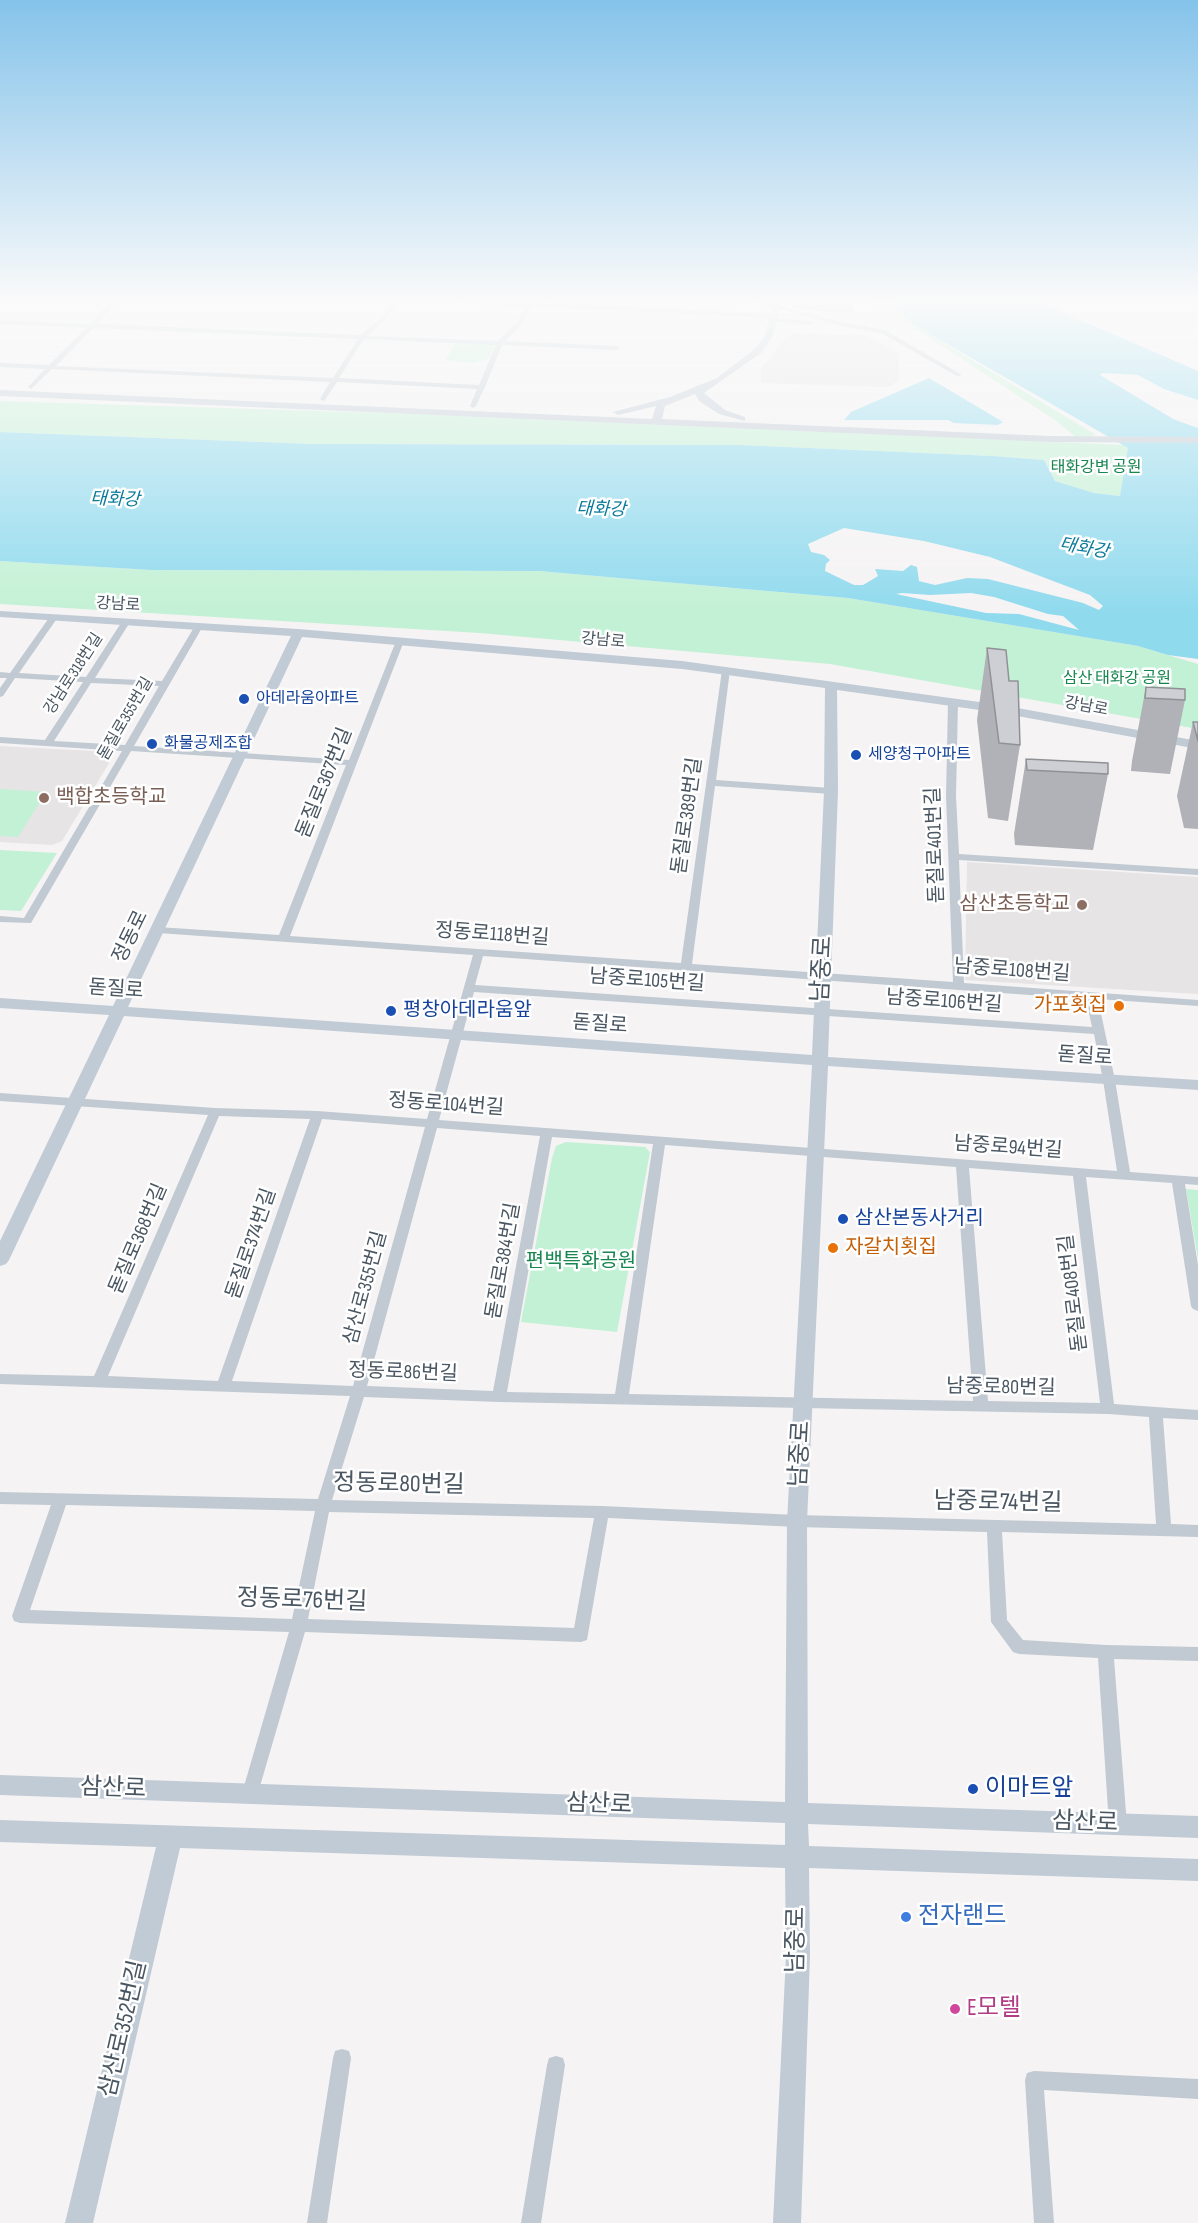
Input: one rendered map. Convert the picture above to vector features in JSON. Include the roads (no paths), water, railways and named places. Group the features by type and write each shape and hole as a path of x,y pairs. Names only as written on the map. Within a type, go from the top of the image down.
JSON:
{"main road":[{"path":"302,406 1085,440 1198,440"},
{"path":"572,416 620,412 644,406"},
{"path":"657,420 659,407 661,406"},
{"path":"712,406 737,418 775,426"},
{"name":"강남로","path":"0,614 298,633 726,670 1047,716 1198,745"},
{"name":"정동로","path":"0,1260 298,633"},
{"name":"남중로","path":"788,2223 798,1955 797,1521 820,1062 831,791 831,686"},
{"name":"돋질로","path":"0,1003 820,1062 1198,1085"},
{"name":"삼산로","path":"0,1785 1198,1827"},
{"name":"삼산로","path":"0,1831 1198,1870"},
{"name":"삼산로352번길","path":"79,2223 120,2042 171,1836"}],"street":[{"path":"0,694 54,617"},
{"name":"강남로318번길","path":"48,743 126,622"},
{"name":"돋질로355번길","path":"0,919 27,921 199,626"},
{"name":"돋질로367번길","path":"283,939 400,641"},
{"name":"돋질로389번길","path":"686,966 726,670"},
{"path":"0,675 164,684"},
{"name":"돋질로401번길","path":"953,702 951,796 959,986"},
{"path":"0,741 352,763"},
{"path":"710,783 831,791"},
{"path":"955,857 1198,872"},
{"name":"정동로118번길","path":"158,930 823,976"},
{"name":"삼산로355번길","path":"250,1793 298,1625 323,1506 358,1391 479,952"},
{"name":"남중로108번길","path":"823,976 1198,1003"},
{"name":"남중로105번길","path":"469,988 821,1011"},
{"path":"1092,995 1109,1080 1124,1176"},
{"name":"남중로106번길","path":"821,1011 1099,1031"},
{"name":"정동로104번길","path":"0,1096 215,1112 317,1115 814,1153"},
{"name":"돋질로368번길","path":"99,1381 215,1112"},
{"name":"돋질로374번길","path":"223,1387 317,1115"},
{"name":"돋질로384번길","path":"500,1397 547,1133"},
{"path":"621,1398 660,1142"},
{"name":"남중로94번길","path":"814,1153 1198,1182"},
{"path":"962,1164 981,1407"},
{"name":"돋질로408번길","path":"1079,1173 1108,1409"},
{"path":"1178,1180 1198,1306"},
{"name":"정동로86번길","path":"0,1379 500,1397 804,1403"},
{"name":"남중로80번길","path":"804,1403 1108,1409 1156,1414 1198,1414"},
{"path":"1156,1414 1164,1530"},
{"name":"정동로80번길","path":"0,1498 602,1512 797,1521"},
{"name":"정동로76번길","path":"60,1501 20,1616 582,1635 602,1512"},
{"name":"남중로74번길","path":"797,1521 1198,1531"},
{"path":"993,1525 999,1622 1019,1647 1198,1654"},
{"path":"1106,1652 1118,1825"},
{"path":"316,2223 342,2058"},
{"path":"531,2223 556,2065"},
{"path":"1044,2223 1034,2080 1198,2089"}],"water":[{"path":"865,406 976,406 1003,422 998,425 954,423 948,420 844,420 851,412"},
{"name":"태화강","path":"1055,406 1145,406 1159,414 1198,428 1198,659 1168,655 1138,646 848,598 539,571 151,570 0,561 0,432 313,444 740,445 993,456 1044,460 1055,481 1094,493 1120,496 1128,448","holes":["844,528 924,541 990,557 1090,595 1103,606 1099,610 1083,603 988,579 967,578 935,585 919,581 917,567 911,565 903,571 875,569 878,576 863,585 854,585 825,571 826,564 830,560 824,555 811,552 808,544","971,593 994,597 1048,614 1063,616 1079,630 1019,614 986,613 896,594"]}],"waterway":[{"path":"1142,406 1198,441"}],"place":[{"name":"아데라움아파트","path":"244,699"},
{"name":"화물공제조합","path":"152,744"},
{"name":"세양청구아파트","path":"856,755"},
{"name":"백합초등학교","path":"44,798"},
{"name":"삼산초등학교","path":"1082,905"},
{"name":"가포횟집","path":"1119,1006"},
{"name":"평창아데라움앞","path":"391,1011"},
{"name":"삼산본동사거리","path":"843,1219"},
{"name":"자갈치횟집","path":"833,1248"},
{"name":"이마트앞","path":"973,1789"},
{"name":"전자랜드","path":"906,1917"},
{"name":"E모텔","path":"955,2009"}],"park label":[{"name":"태화강변 공원","path":"1096,468"},
{"name":"삼산 태화강 공원","path":"1117,679"},
{"name":"편백특화공원","path":"581,1262"}]}
